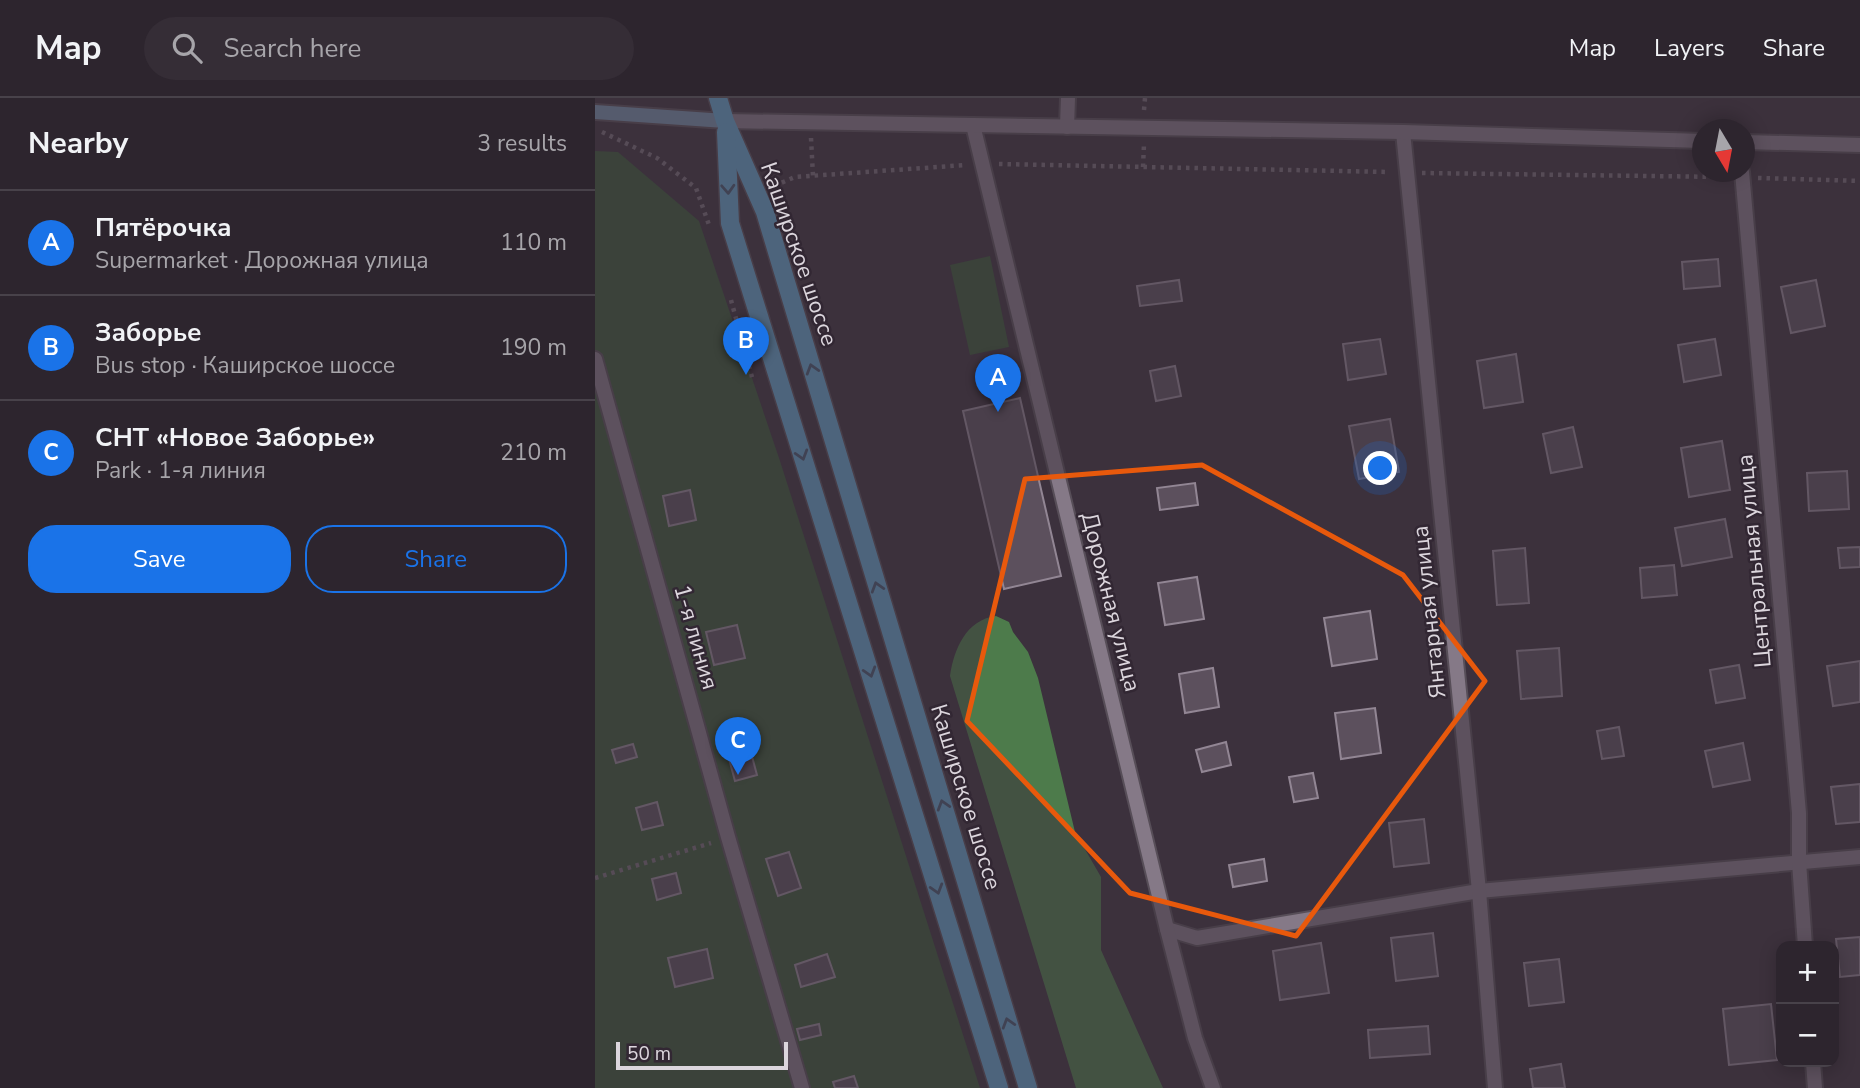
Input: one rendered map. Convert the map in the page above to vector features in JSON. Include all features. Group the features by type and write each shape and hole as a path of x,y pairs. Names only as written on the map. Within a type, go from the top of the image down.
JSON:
{"main road":[{"path":"595,112 725,121 718,98"},
{"name":"Каширское шоссе","path":"725,121 773,238 1028,1088"},
{"name":"Каширское шоссе","path":"725,121 730,223 999,1088"}],"street":[{"path":"1067,98 1067,127"},
{"path":"725,121 1403,132 1692,141"},
{"name":"Дорожная улица","path":"973,125 1167,929 1195,1038 1213,1088"},
{"name":"Янтарная улица","path":"1403,132 1479,891 1495,1088"},
{"path":"1755,142 1860,145"},
{"name":"Центральная улица","path":"1743,182 1799,813 1799,862 1805,941"},
{"name":"1-я линия","path":"595,359 802,1088"},
{"path":"1167,929 1197,939 1479,891 1860,857"},
{"path":"1813,1067 1815,1088"}],"path":[{"path":"597,130 657,158 696,188 712,234"},
{"path":"757,194 795,177 982,164 1407,173 1692,174"},
{"path":"1755,175 1860,181"},
{"path":"703,209 729,202"},
{"path":"729,295 753,381"},
{"path":"595,878 729,837"}],"highlighted area":[{"path":"1202,465 1403,575 1485,681 1296,936 1130,893 967,721 1025,479"}],"green space":[{"path":"595,151 618,152 699,221 780,461 980,1088 595,1088"},
{"path":"990,256 1009,347 970,355 950,265"},
{"path":"996,616 1009,622 1028,652 1038,678 1075,832 1101,877 1101,950 1163,1088 1076,1088 950,676 963,637 977,623"}],"building":[{"path":"1718,259 1720,286 1684,289 1682,262"},
{"path":"1179,280 1182,301 1140,306 1137,286"},
{"path":"1816,280 1825,326 1791,333 1781,287"},
{"path":"1380,339 1386,374 1348,380 1343,344"},
{"path":"1715,339 1721,375 1684,382 1678,345"},
{"path":"1516,354 1523,402 1484,408 1477,361"},
{"path":"1175,366 1181,396 1156,401 1150,371"},
{"path":"1020,398 1061,576 1004,589 963,411"},
{"path":"1390,419 1399,472 1359,479 1349,426"},
{"path":"1573,427 1582,467 1551,473 1543,434"},
{"path":"1722,441 1730,490 1689,497 1681,448"},
{"path":"1847,471 1849,509 1809,511 1807,473"},
{"path":"1195,483 1198,505 1160,510 1157,488"},
{"path":"690,490 696,520 669,526 663,496"},
{"path":"1725,519 1732,557 1682,566 1675,528"},
{"path":"1860,547 1860,567 1840,568 1838,548"},
{"path":"1525,548 1529,603 1497,605 1493,551"},
{"path":"1674,565 1677,595 1642,598 1640,568"},
{"path":"1197,577 1204,619 1165,625 1158,583"},
{"path":"1370,611 1377,659 1332,666 1324,618"},
{"path":"737,625 745,658 714,665 706,632"},
{"path":"1559,648 1562,696 1521,699 1517,651"},
{"path":"1860,661 1860,702 1833,706 1827,666"},
{"path":"1739,665 1745,698 1716,703 1710,670"},
{"path":"1213,668 1219,707 1185,713 1179,674"},
{"path":"1375,708 1381,753 1341,759 1335,713"},
{"path":"1619,727 1624,756 1602,759 1597,731"},
{"path":"747,738 757,775 735,781 725,744"},
{"path":"1226,742 1231,765 1202,772 1196,750"},
{"path":"1743,743 1750,780 1713,787 1705,751"},
{"path":"633,744 637,757 616,763 612,750"},
{"path":"1313,773 1318,798 1294,802 1289,777"},
{"path":"1860,784 1860,822 1836,824 1831,787"},
{"path":"657,802 663,825 642,830 636,808"},
{"path":"1424,819 1429,863 1394,867 1389,823"},
{"path":"789,852 801,888 778,896 766,859"},
{"path":"1264,859 1267,881 1233,887 1229,865"},
{"path":"676,873 681,893 657,900 652,879"},
{"path":"1433,933 1438,976 1396,981 1391,938"},
{"path":"1860,937 1860,975 1840,977 1839,941 1836,939"},
{"path":"1321,943 1329,993 1280,1000 1273,951"},
{"path":"707,949 713,978 675,987 668,958"},
{"path":"827,954 835,977 801,987 795,965"},
{"path":"1559,959 1564,1002 1529,1006 1524,963"},
{"path":"1771,1004 1776,1060 1729,1065 1723,1009"},
{"path":"819,1024 821,1035 800,1040 797,1029"},
{"path":"1428,1026 1430,1054 1370,1058 1368,1030"},
{"path":"1561,1064 1565,1088 1533,1088 1530,1069"},
{"path":"854,1076 858,1088 835,1088 833,1082"}],"place":[{"name":"Заборье","path":"746,375"},
{"name":"Пятёрочка","path":"998,412"},
{"name":"СНТ «Новое Заборье»","path":"738,775"}]}
